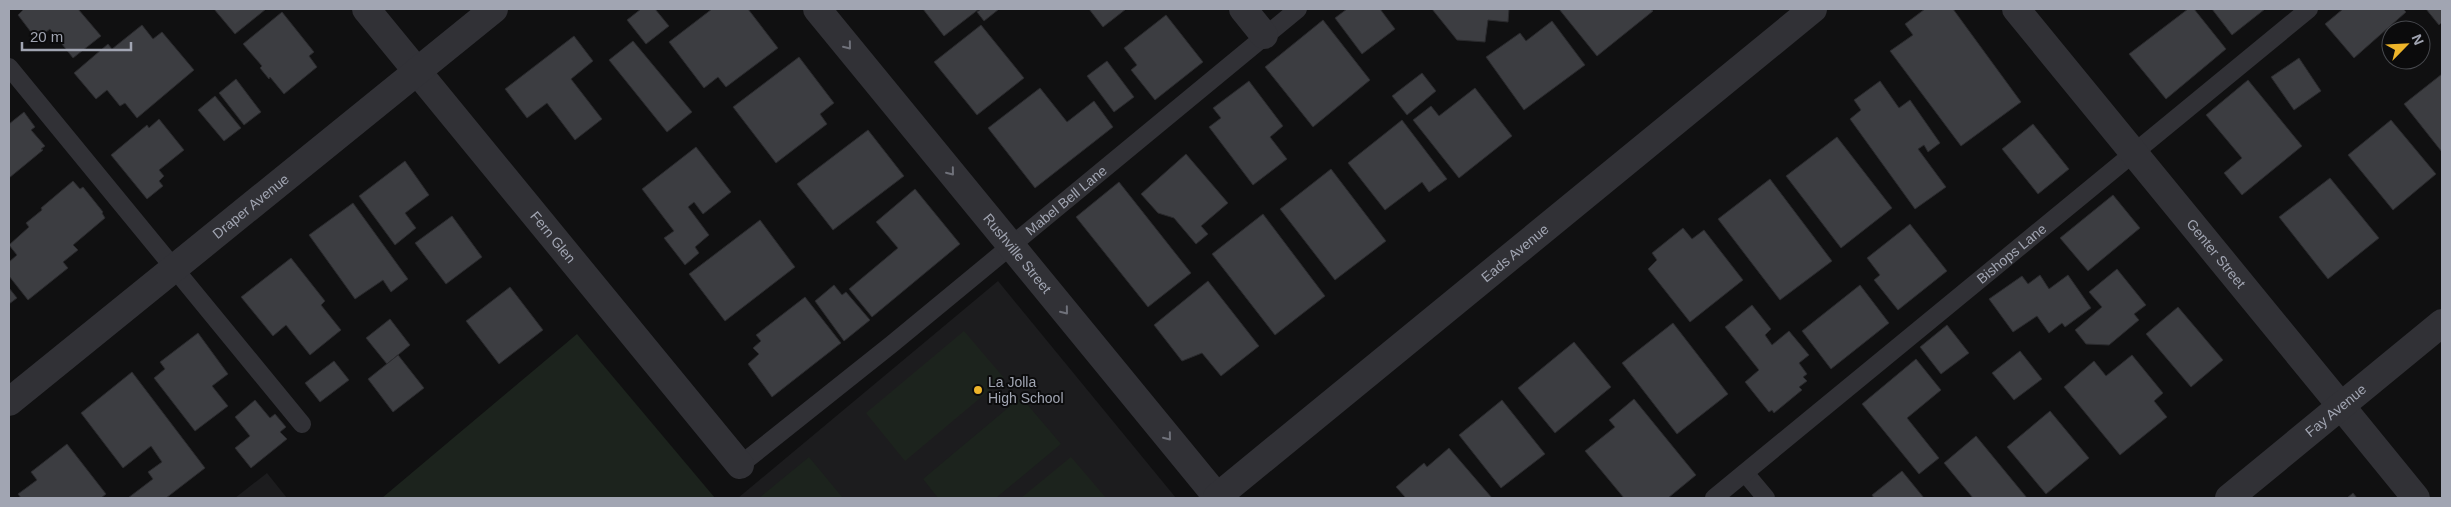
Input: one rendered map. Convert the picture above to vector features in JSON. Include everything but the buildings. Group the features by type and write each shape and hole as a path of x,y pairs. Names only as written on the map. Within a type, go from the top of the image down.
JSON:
{"street":[{"name":"Fern Glen","path":"366,9 740,465"},
{"name":"Draper Avenue","path":"9,402 494,9"},
{"name":"Rushville Street","path":"817,9 1217,498"},
{"path":"1243,9 1264,35"},
{"name":"Eads Avenue","path":"1217,498 1813,9"},
{"name":"Genter Street","path":"2016,9 2416,498"},
{"name":"Fay Avenue","path":"2229,498 2442,323"}],"lane":[{"name":"Mabel Bell Lane","path":"740,465 1012,246 1264,35 1298,9"},
{"name":"Bishops Lane","path":"1714,498 2309,9"},
{"path":"9,67 302,424"},
{"path":"1745,473 1766,498"}],"shaded area":[{"name":"La Jolla High School","path":"998,281 1176,498 738,498"},
{"path":"964,331 1004,378 905,461 866,413"},
{"path":"577,334 715,498 382,498"},
{"path":"1021,397 1061,444 996,498 938,498 923,479"},
{"path":"809,457 843,498 759,498"},
{"path":"1071,457 1106,498 1021,498"},
{"path":"267,473 287,498 235,498"}],"place":[{"name":"La Jolla High School","path":"978,390"}]}
